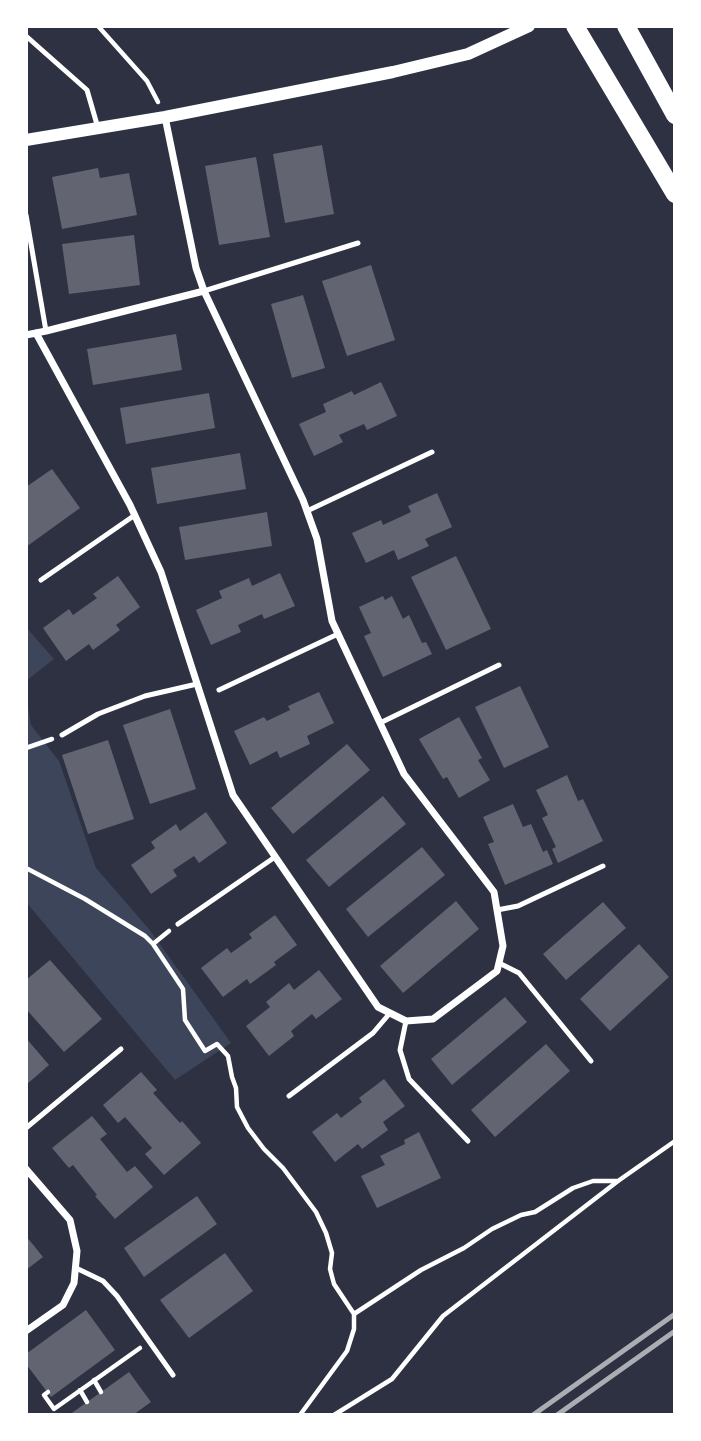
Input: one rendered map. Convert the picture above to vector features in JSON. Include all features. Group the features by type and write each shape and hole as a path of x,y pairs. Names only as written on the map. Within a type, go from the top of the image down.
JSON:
{"main road":[{"path":"576,26 675,194"},
{"path":"626,26 675,115"}],"street":[{"path":"26,140 165,117 393,72 468,54 529,26"},
{"path":"36,333 135,515 161,572 233,795 378,1007 406,1021 433,1019 498,967 503,946 494,892 404,774 332,621 317,539 303,500 204,291 196,268 165,117"},
{"path":"26,334 204,291"},
{"path":"26,1169 70,1220 77,1251 74,1283 63,1305 26,1331"}],"lane":[{"path":"26,36 87,90 99,128"},
{"path":"26,215 46,331"},
{"path":"204,291 358,243"},
{"path":"307,511 432,452"},
{"path":"41,580 135,515"},
{"path":"219,690 338,634"},
{"path":"380,723 499,665"},
{"path":"62,735 99,714 145,696 197,684"},
{"path":"178,924 275,857"},
{"path":"497,909 518,906 603,866"},
{"path":"498,967 519,973 591,1061"},
{"path":"289,1096 373,1033 390,1013"},
{"path":"406,1021 400,1049 409,1079 468,1140"},
{"path":"26,1128 121,1049"},
{"path":"76,1268 103,1281 117,1296 173,1376"}],"path":[{"path":"98,26 147,81 165,117"},
{"path":"26,748 62,735"},
{"path":"26,868 85,899 145,936 153,944 183,989 185,1020 205,1051 217,1044 228,1056 236,1088 237,1107 248,1128 316,1212 332,1254 330,1269 334,1284 354,1314 354,1329 346,1351 300,1415"},
{"path":"334,1415 392,1379 443,1316 618,1181 675,1141"},
{"path":"354,1314 421,1270 464,1248 492,1229 521,1215 536,1212 573,1188 593,1181 618,1181"},
{"path":"48,1392 44,1395 54,1409 149,1341"},
{"path":"94,1380 101,1392"},
{"path":"80,1390 87,1402"}],"shaded area":[{"path":"26,627 54,659 26,681"},
{"path":"26,693 31,725 59,761 96,868 149,929 231,1043 175,1080 26,902"}],"building":[{"path":"322,145 334,214 285,223 273,154"},
{"path":"256,157 270,237 219,245 205,166"},
{"path":"98,168 100,178 129,173 137,215 62,229 52,177"},
{"path":"134,235 140,285 69,294 62,244"},
{"path":"371,265 395,340 347,356 322,281"},
{"path":"303,295 325,368 292,378 271,304"},
{"path":"176,334 182,370 93,385 87,349"},
{"path":"381,382 397,416 367,430 364,424 339,435 343,442 314,456 299,424 326,412 323,404 352,391 354,395"},
{"path":"209,393 215,428 126,444 120,408"},
{"path":"240,453 246,489 157,504 151,468"},
{"path":"52,469 80,508 26,547 26,487"},
{"path":"437,493 452,527 425,539 429,546 398,560 394,550 366,563 352,533 381,520 383,525 411,512 408,506"},
{"path":"267,512 272,546 185,560 179,527"},
{"path":"456,556 491,629 446,650 411,577"},
{"path":"280,573 295,606 264,619 262,614 238,625 241,632 211,645 196,610 222,598 219,591 249,578 252,586"},
{"path":"118,576 140,607 116,625 120,630 93,650 89,644 66,661 43,628 69,609 73,615 97,598 93,594"},
{"path":"383,596 385,600 392,596 403,619 409,615 422,643 426,642 432,654 383,677 364,636 371,633 359,607"},
{"path":"520,686 549,747 504,768 475,707"},
{"path":"319,692 334,723 307,736 310,744 280,758 277,751 250,765 234,731 264,717 267,721 290,710 288,706"},
{"path":"170,709 196,789 150,804 123,725"},
{"path":"459,717 482,758 478,760 490,780 459,798 447,777 443,779 419,739"},
{"path":"108,740 134,819 88,834 62,755"},
{"path":"347,744 370,770 293,834 271,808"},
{"path":"567,775 578,801 583,799 603,841 558,863 552,849 556,847 542,818 548,815 536,790"},
{"path":"383,796 406,824 329,887 306,860"},
{"path":"513,804 523,827 531,824 543,852 547,850 553,864 505,885 488,844 494,842 483,817"},
{"path":"206,812 227,843 199,863 194,856 173,870 177,876 151,894 131,865 155,848 151,842 176,824 180,831"},
{"path":"422,847 445,875 368,937 346,909"},
{"path":"456,901 479,929 403,993 380,966"},
{"path":"603,902 626,928 566,980 543,954"},
{"path":"275,915 297,945 250,984 247,979 223,997 201,968 227,948 231,953 252,938 249,934"},
{"path":"639,944 669,977 610,1031 580,999"},
{"path":"50,960 102,1019 64,1052 26,1009 26,980"},
{"path":"319,970 342,999 316,1019 312,1014 291,1031 294,1036 269,1056 246,1026 270,1007 266,1002 289,983 294,990"},
{"path":"505,997 527,1022 452,1085 431,1059"},
{"path":"26,1038 49,1065 26,1085"},
{"path":"546,1044 570,1071 495,1137 471,1110"},
{"path":"141,1072 157,1090 153,1093 201,1143 164,1175 145,1154 152,1148 125,1117 118,1123 103,1105"},
{"path":"384,1079 405,1106 383,1122 388,1130 362,1149 358,1144 335,1162 312,1132 337,1113 341,1118 362,1102 359,1098"},
{"path":"92,1116 107,1134 100,1139 127,1172 135,1166 153,1187 115,1219 73,1165 69,1168 52,1148"},
{"path":"419,1132 441,1178 377,1208 361,1176 385,1165 380,1156 405,1144 404,1140"},
{"path":"197,1196 217,1224 144,1277 124,1248"},
{"path":"26,1236 43,1257 26,1270"},
{"path":"225,1253 253,1291 189,1338 160,1300"},
{"path":"86,1310 115,1350 51,1397 26,1364 26,1354"},
{"path":"129,1372 151,1402 133,1415 69,1415"}],"railway":[{"path":"533,1415 675,1314"},
{"path":"557,1415 675,1331"}]}
